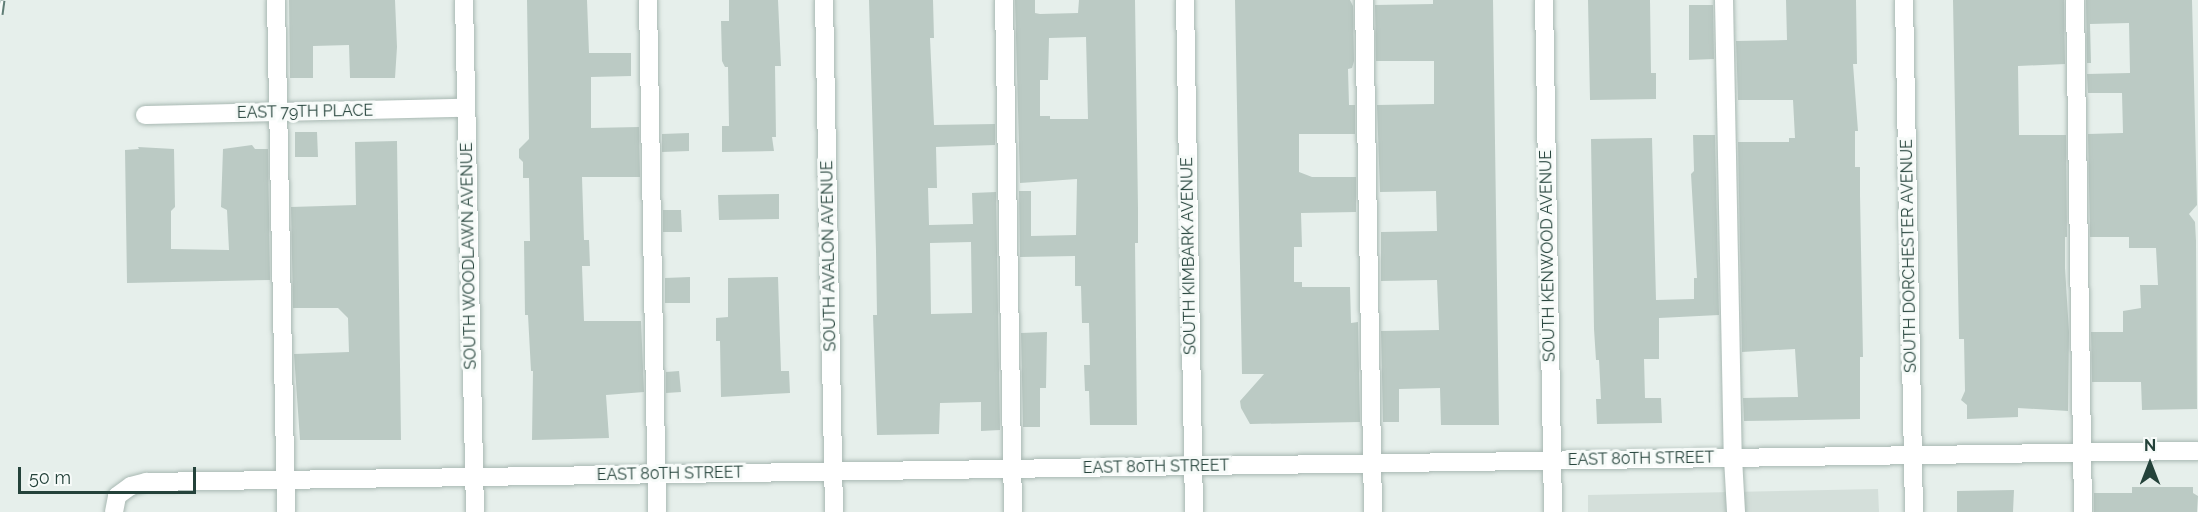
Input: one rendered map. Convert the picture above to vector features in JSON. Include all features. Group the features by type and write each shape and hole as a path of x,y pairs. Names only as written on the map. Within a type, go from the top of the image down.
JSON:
{"street":[{"path":"276,0 286,512"},
{"name":"SOUTH WOODLAWN AVENUE","path":"464,0 475,512"},
{"path":"648,0 657,512"},
{"name":"SOUTH AVALON AVENUE","path":"824,0 834,512"},
{"path":"1004,0 1013,512"},
{"name":"SOUTH KIMBARK AVENUE","path":"1185,0 1194,512"},
{"path":"1364,0 1373,512"},
{"name":"SOUTH KENWOOD AVENUE","path":"1544,0 1553,512"},
{"path":"1724,0 1736,512"},
{"name":"SOUTH DORCHESTER AVENUE","path":"1904,0 1914,512"},
{"path":"2075,0 2083,512"},
{"name":"EAST 79TH PLACE","path":"145,115 465,108"},
{"name":"EAST 80TH STREET","path":"115,504 131,486 146,482 2198,451"}],"shaded area":[{"path":"1878,489 1879,512 1588,512 1588,495"}],"building":[{"path":"289,0 395,0 397,47 395,78 350,78 349,45 313,46 313,78 290,78"},
{"path":"527,0 587,0 589,53 631,53 631,76 591,77 591,128 639,127 640,177 582,177 584,240 589,240 590,266 582,266 584,321 641,321 644,392 606,395 609,438 532,440 533,371 531,371 528,315 525,315 524,241 530,241 529,178 523,178 523,162 519,158 519,149 529,139"},
{"path":"729,0 778,0 781,66 775,66 776,137 772,137 774,151 722,152 722,126 729,126 728,67 725,67 722,61 721,21 729,21"},
{"path":"869,0 933,0 934,38 930,38 934,125 995,124 995,145 936,147 937,188 928,188 929,225 973,224 972,193 996,192 1000,430 981,431 981,402 940,403 939,434 877,435 873,315 877,315","holes":["971,242 972,313 931,314 930,243"]},
{"path":"1015,0 1035,0 1035,13 1040,14 1078,13 1079,0 1135,0 1138,209 1138,243 1135,243 1137,425 1090,425 1089,391 1085,391 1084,365 1090,365 1089,323 1082,323 1081,286 1075,286 1075,256 1020,257 1019,191 1031,191 1031,236 1076,235 1077,179 1020,183","holes":["1086,37 1088,119 1050,119 1050,116 1040,116 1040,80 1048,80 1049,38"]},
{"path":"1235,0 1350,0 1353,6 1354,61 1352,68 1348,69 1349,105 1355,105 1355,134 1299,134 1299,172 1312,177 1356,177 1356,212 1301,213 1302,247 1294,247 1294,282 1302,282 1302,287 1350,287 1351,323 1358,322 1360,422 1250,424 1241,408 1240,401 1264,374 1242,374"},
{"path":"1433,0 1493,0 1499,425 1441,425 1440,388 1399,389 1399,422 1383,422 1381,331 1439,330 1437,280 1381,281 1381,232 1437,231 1436,191 1380,192 1377,105 1434,104 1434,61 1376,61 1375,5 1433,4"},
{"path":"1588,0 1650,0 1651,73 1656,73 1656,99 1590,100"},
{"path":"1786,0 1856,0 1857,64 1853,64 1858,131 1855,131 1855,167 1860,167 1863,357 1860,357 1860,419 1744,421 1743,398 1798,397 1795,349 1742,352 1738,142 1789,142 1789,138 1795,138 1793,100 1738,100 1736,41 1787,40"},
{"path":"1953,0 2064,0 2065,64 2018,66 2019,135 2066,135 2065,268 2069,332 2068,411 2018,408 2018,417 1967,419 1967,405 1961,400 1965,391 1964,339 1959,339"},
{"path":"2086,0 2192,0 2197,205 2189,214 2195,222 2196,241 2197,409 2142,410 2141,382 2092,382 2091,332 2123,332 2123,311 2141,308 2140,285 2158,285 2156,248 2129,248 2129,237 2090,237 2088,134 2123,133 2122,93 2088,93 2087,74 2130,73 2129,23 2090,24 2091,63 2087,63"},
{"path":"1689,5 1713,5 1714,59 1689,60"},
{"path":"295,132 317,132 318,157 295,157"},
{"path":"689,133 689,151 662,152 662,134"},
{"path":"1693,135 1715,135 1719,315 1659,318 1659,359 1644,359 1645,398 1661,398 1662,423 1597,424 1596,399 1601,399 1599,360 1596,360 1594,329 1591,139 1652,138 1656,300 1694,299 1694,278 1697,278 1691,174 1694,171"},
{"path":"397,141 401,440 300,440 294,354 349,352 348,318 338,308 293,308 291,207 356,205 355,142"},
{"path":"252,145 255,149 268,149 270,280 127,283 125,150 139,149 138,147 174,149 175,207 171,211 171,249 229,250 227,210 221,207 223,149"},
{"path":"779,194 779,219 719,220 718,195"},
{"path":"663,210 681,210 682,232 663,232"},
{"path":"690,277 690,303 665,303 665,278"},
{"path":"778,277 781,371 789,371 790,393 721,397 720,341 716,341 716,318 728,317 728,278"},
{"path":"1047,332 1046,388 1040,388 1040,427 1023,427 1021,333"},
{"path":"679,371 681,392 666,393 666,372"},
{"path":"2132,487 2193,487 2193,493 2198,496 2197,512 2094,512 2094,493 2132,493"},
{"path":"2014,490 2013,512 1957,512 1957,491"}],"railway":[{"path":"0,14 2,0"}]}
